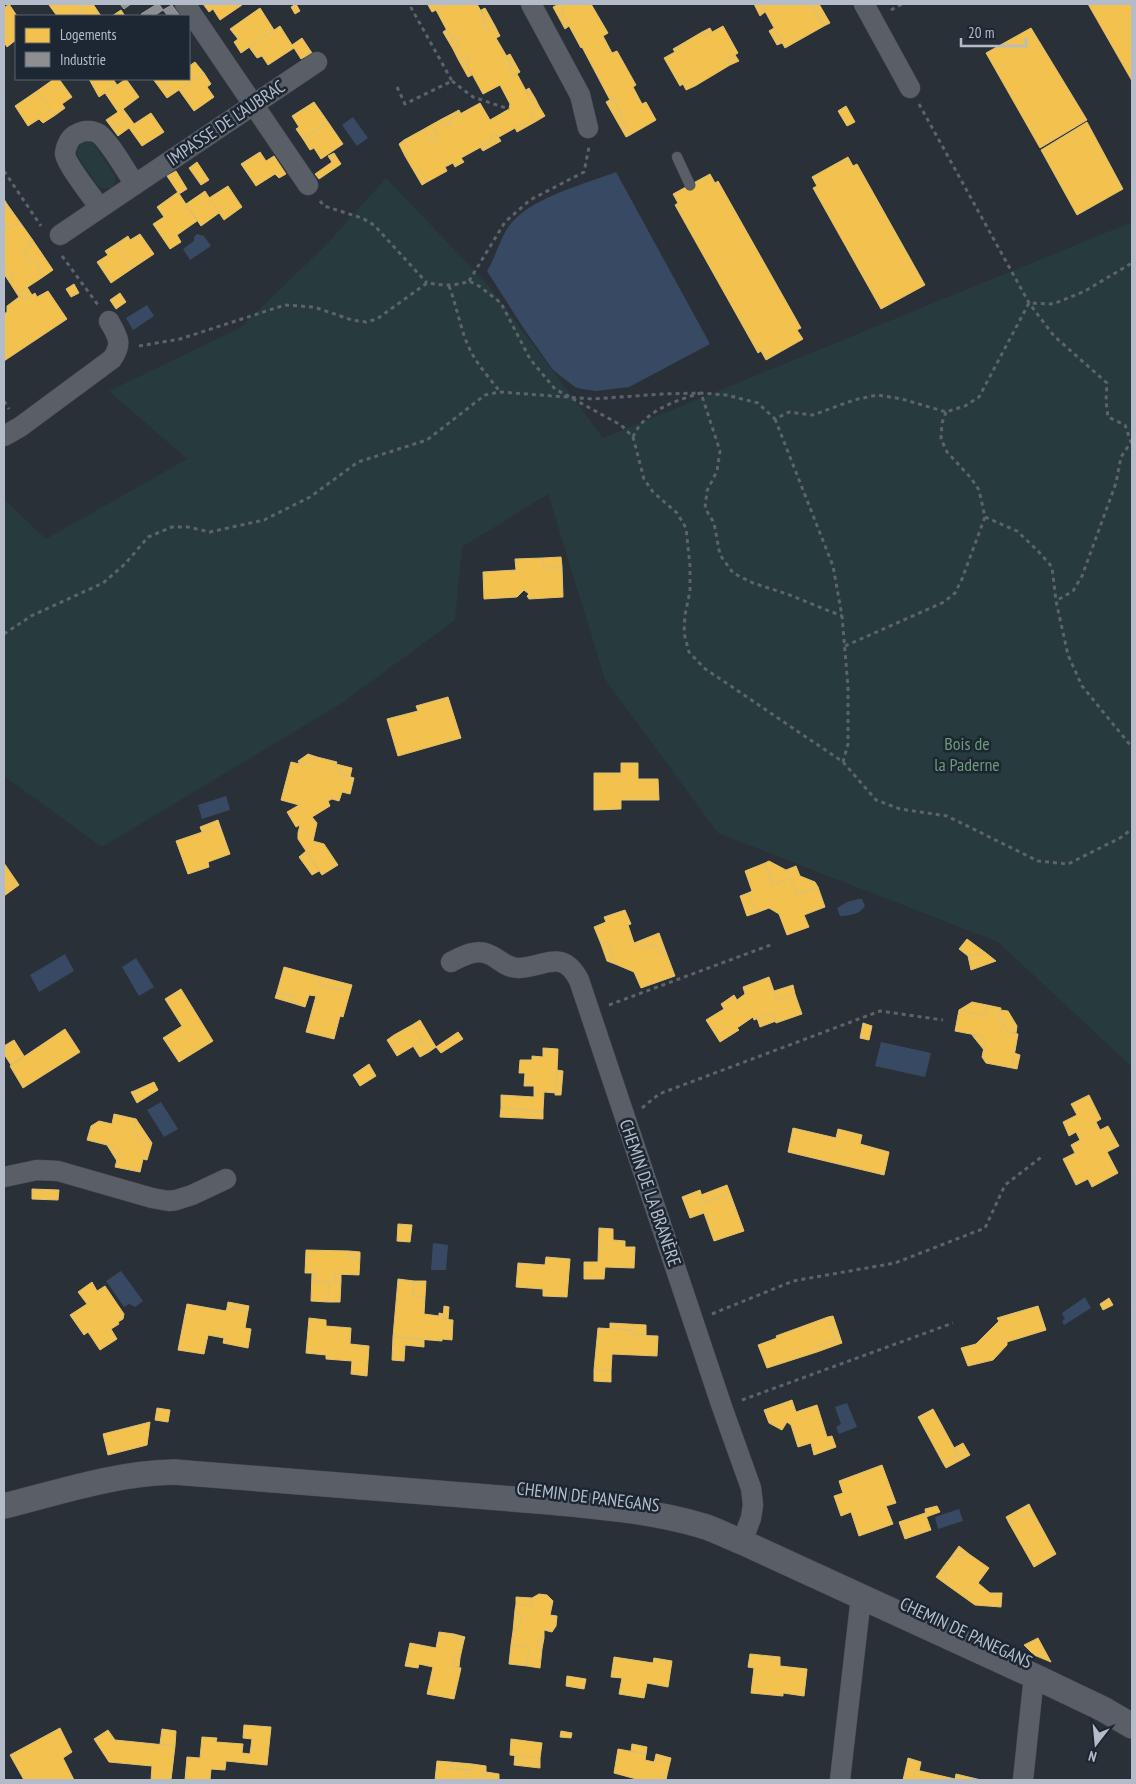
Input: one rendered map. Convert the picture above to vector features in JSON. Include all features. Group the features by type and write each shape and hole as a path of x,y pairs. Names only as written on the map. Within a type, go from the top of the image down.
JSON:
{"street":[{"path":"185,4 308,185"},
{"path":"531,4 580,95 588,128"},
{"path":"864,4 910,88"},
{"name":"IMPASSE DE L'AUBRAC","path":"60,235 317,62"},
{"path":"100,208 65,154 68,142 75,134 86,131 98,134 135,184"},
{"path":"4,436 20,427 112,359 119,349 119,339 109,321"},
{"name":"CHEMIN DE LA BRANÈRE","path":"452,962 465,955 479,952 489,954 506,966 519,968 557,961 567,963 580,980 626,1122 751,1488 753,1505 751,1518 742,1542"},
{"path":"4,1177 37,1170 58,1171 152,1198 169,1200 192,1195 226,1179"},
{"name":"CHEMIN DE PANEGANS","path":"4,1506 137,1474 167,1472 199,1473 608,1507 663,1516 705,1527 742,1542 1034,1676 1103,1709 1132,1726"},
{"path":"840,1780 861,1597"},
{"name":"CHEMIN DE PANEGANS","path":"1023,1780 1034,1676"}],"lane":[{"path":"678,157 690,185"}],"path":[{"path":"409,4 452,81 473,97 509,109"},
{"path":"397,87 405,104 452,81"},
{"path":"910,88 1029,303 1054,336 1107,383 1106,401 1108,417 1125,425 1132,442 1121,457 1116,483 1082,576 1073,591 1056,601"},
{"path":"119,349 180,339 285,305 314,307 352,320 366,322 377,319 427,284 449,286 469,281 505,222 530,200 584,172 589,150 588,128"},
{"path":"308,185 324,206 362,218 374,225 427,284"},
{"path":"1029,303 1053,304 1085,291 1132,262"},
{"path":"469,281 479,286 501,304 530,359 555,390 621,425 633,438 644,480 653,492 677,513 686,528 690,566 690,591 685,615 684,633 689,652 704,668 843,762 876,800 900,809 947,816 1038,860 1068,864 1132,830"},
{"path":"449,286 473,357 500,392"},
{"path":"775,419 789,412 813,415 854,400 877,395 902,398 946,412 965,406 978,397 1029,303"},
{"path":"4,634 31,616 103,583 125,564 148,538 172,526 188,527 210,532 264,520 310,497 358,462 427,440 485,395 500,392 593,399 662,394 701,393 726,395 758,403 775,419 833,566 842,616 848,687 848,744 843,762"},
{"path":"633,438 637,427 651,414 679,399 701,393"},
{"path":"701,393 720,451 716,471 707,491 705,508 714,523 720,555 733,573 753,583 787,594 842,616"},
{"path":"845,646 944,602 955,593 985,517 979,490 971,478 947,452 941,439 942,423 946,412"},
{"path":"985,517 1017,532 1052,567 1056,601 1068,656 1082,686 1131,746 1132,751"},
{"path":"590,1012 773,944"},
{"path":"626,1122 659,1094 880,1011 943,1020"},
{"path":"694,1322 793,1281 895,1263 985,1228 1005,1185 1044,1155"},
{"path":"722,1407 953,1323"}],"green space":[{"path":"88,141 94,144 115,176 115,183 111,188 99,187 77,155 77,149 81,143"},
{"name":"Bois de la Paderne","path":"386,178 489,286 603,438 1132,222 1132,1067 998,942 718,833 605,679 548,494 462,547 455,620 342,703 102,847 4,776 4,499 46,539 187,459 109,391 240,328 328,243"}],"water":[{"path":"353,117 368,138 357,146 342,125"},
{"path":"616,172 710,344 629,387 596,391 575,387 553,370 487,271 506,231 514,220 524,212 548,197"},
{"path":"197,234 204,236 211,246 190,260 183,249 194,241 194,237"},
{"path":"147,305 154,316 133,330 126,318"},
{"path":"226,796 230,810 202,819 198,805"},
{"path":"862,899 865,906 863,909 854,914 840,916 837,908 847,902"},
{"path":"65,954 74,971 39,992 30,975"},
{"path":"136,958 154,987 139,996 122,967"},
{"path":"881,1042 931,1053 925,1077 875,1066"},
{"path":"161,1102 178,1129 164,1137 147,1110"},
{"path":"433,1243 448,1245 446,1270 431,1270"},
{"path":"121,1271 143,1301 135,1307 129,1304 124,1307 106,1281"},
{"path":"1085,1297 1091,1308 1064,1325 1062,1321 1065,1319 1062,1313"},
{"path":"847,1403 857,1427 839,1434 836,1427 841,1424 835,1407"},
{"path":"959,1509 963,1521 938,1529 935,1517"}],"building: Logements":[{"path":"9,4 16,15 15,41 7,47 4,42 4,8"},
{"path":"80,4 83,9 74,15 56,15 49,5"},
{"path":"80,4 91,4 83,9"},
{"path":"93,4 100,15 74,15"},
{"path":"203,4 242,5 220,20 213,9 209,12"},
{"path":"296,4 300,11 295,14 291,7"},
{"path":"443,4 444,6 432,12 428,5"},
{"path":"443,4 477,4 486,20 482,23 487,30 495,26 500,36 496,38 513,67 509,69 513,76 517,74 531,100 535,98 539,106 533,110 531,115 535,122 526,127 524,123 499,137 496,134 490,137 492,141 461,158 464,162 455,167 453,163 445,167 447,171 427,182 420,170 415,173 405,156 410,153 404,140 424,129 431,141 438,137 431,125 440,120 445,128 451,124 449,120 480,103 490,120 509,109 510,104 500,85 483,94 466,63 469,61 466,55 458,59 453,49 460,45 456,37 452,40 436,10 444,6"},
{"path":"559,4 569,26 565,29 553,7"},
{"path":"559,4 591,4 608,33 603,36 612,53 617,51 636,85 633,87 642,104 646,102 656,120 630,135 620,117 623,116 613,98 610,100 562,13 564,12"},
{"path":"754,4 761,4 765,12 760,16"},
{"path":"761,4 811,4 824,26 785,48"},
{"path":"811,4 819,4 830,23 824,26"},
{"path":"1088,4 1132,4 1132,81"},
{"path":"260,8 274,30 241,53 234,42 238,39 230,29"},
{"path":"485,8 495,26 487,30 482,23 486,20 481,10"},
{"path":"121,10 124,15 114,15"},
{"path":"280,26 292,45 302,38 312,53 301,59 294,48 268,65 262,56 257,58 249,47"},
{"path":"723,26 738,53 727,60 730,65 695,86 691,79 680,86 664,58 682,48 680,45 702,32 705,36"},
{"path":"710,28 712,32 705,36 702,32"},
{"path":"774,28 782,43 777,45 769,31"},
{"path":"1031,28 1087,120 1040,148 986,53"},
{"path":"447,29 452,40 456,37 460,45 453,49 443,32"},
{"path":"680,45 682,48 675,52 673,49"},
{"path":"510,54 520,72 513,76 509,69 513,67 506,56"},
{"path":"466,55 469,61 466,63 472,75 468,77 458,59"},
{"path":"735,55 739,61 730,65 727,60"},
{"path":"195,62 204,73 173,94 163,80 190,80 190,65"},
{"path":"204,73 211,84 207,87 214,97 194,111 179,90"},
{"path":"691,79 695,86 686,90 683,84"},
{"path":"53,80 60,80 72,97 62,104 65,108 54,116 37,91"},
{"path":"90,80 114,80 117,85 99,97"},
{"path":"127,80 139,97 123,109 129,117 112,128 106,120 118,112 105,93"},
{"path":"154,80 163,80 173,94 167,98"},
{"path":"529,88 535,98 531,100 526,90"},
{"path":"37,91 54,116 43,123 39,119 28,126 15,106"},
{"path":"613,98 623,116 620,117 630,135 626,137 606,102"},
{"path":"314,102 328,122 303,139 296,129 299,127 292,116"},
{"path":"539,106 545,116 535,122 531,115 533,110"},
{"path":"846,106 855,122 847,126 838,111"},
{"path":"459,110 461,114 449,120 451,124 445,128 440,120"},
{"path":"151,113 164,132 142,146 129,128 118,136 112,128 129,117 134,124"},
{"path":"328,122 343,144 321,159 314,148 310,150 303,139"},
{"path":"1087,122 1123,189 1077,215 1041,150"},
{"path":"524,123 526,127 517,132 515,128"},
{"path":"431,125 438,137 431,141 424,129"},
{"path":"496,134 501,141 483,151 480,147 492,141 490,137"},
{"path":"404,140 410,153 405,156 399,144"},
{"path":"260,152 266,161 274,156 286,174 279,178 275,174 256,186 241,164"},
{"path":"334,153 341,164 319,179 315,174 332,162 328,156"},
{"path":"848,157 853,166 857,164 925,285 881,309 813,188 817,186 812,177"},
{"path":"197,162 209,180 201,185 189,168"},
{"path":"420,170 427,182 422,185 415,173"},
{"path":"176,171 187,189 179,194 167,176"},
{"path":"710,174 715,183 718,181 801,328 797,330 803,339 766,360 761,351 758,353 675,205 678,203 673,194"},
{"path":"228,186 242,207 224,220 209,198"},
{"path":"205,191 219,213 201,226 186,204"},
{"path":"178,192 197,221 177,235 181,242 170,249 153,224 164,217 157,207"},
{"path":"4,199 7,204 4,213"},
{"path":"7,204 22,225 15,224 8,229 4,223 4,213"},
{"path":"4,223 8,229 15,224 22,225 32,239 29,248 23,251 31,263 34,261 41,272 40,279 17,294 10,283 12,277 4,265"},
{"path":"140,234 154,254 133,268 116,244 128,236 130,240"},
{"path":"32,239 53,270 40,279 41,272 34,261 31,263 23,251 29,248"},
{"path":"116,244 133,268 111,283 97,262 108,255 105,251"},
{"path":"4,265 12,277 10,283 4,274"},
{"path":"74,284 79,293 71,297 66,289"},
{"path":"27,287 32,295 26,299 19,297 17,294"},
{"path":"48,291 67,319 4,361 4,314 7,312 7,306 19,297 26,299 35,293 37,297"},
{"path":"120,293 126,302 116,309 110,300"},
{"path":"561,557 562,567 544,568 543,558"},
{"path":"543,558 544,568 562,567 563,597 529,599 527,596 529,594 524,590 517,597 484,599 483,572 516,570 515,559"},
{"path":"448,697 461,738 398,756 387,719 418,711 416,706"},
{"path":"308,754 317,757 304,765 300,765 298,761"},
{"path":"317,757 337,762 335,767 341,769 339,773 354,778 350,794 342,792 339,801 332,799 328,801 330,806 312,817 317,823 313,841 324,844 338,865 322,875 298,839 300,825 296,827 287,812 299,805 281,800 291,762 304,765"},
{"path":"621,763 638,763 638,779 658,779 659,800 621,800 621,809 594,810 594,773 621,773"},
{"path":"336,764 352,768 350,777 339,773 341,769 335,767"},
{"path":"218,820 220,826 202,832 200,827"},
{"path":"220,826 230,854 208,862 209,867 188,874 176,841"},
{"path":"306,851 319,871 312,875 299,857"},
{"path":"769,861 786,870 796,866 800,876 815,882 818,887 797,894 790,878 773,885 765,863"},
{"path":"4,863 17,882 4,891"},
{"path":"765,863 773,885 790,878 797,894 818,887 825,907 804,915 809,927 787,935 779,914 769,908 756,913 748,893 752,891 745,871"},
{"path":"17,882 19,885 4,896 4,891"},
{"path":"748,893 756,913 747,916 740,896"},
{"path":"625,910 631,924 628,925 634,943 647,948 656,944 660,953 666,952 675,976 641,988 634,972 615,964 607,942 601,944 594,927 606,922 604,917"},
{"path":"659,933 666,952 660,953 656,944 647,948 634,943"},
{"path":"967,939 986,953 968,956 959,949"},
{"path":"607,942 615,964 607,961 601,944"},
{"path":"986,953 996,961 971,970 968,956"},
{"path":"284,967 321,977 319,984 350,992 343,1017 340,1016 334,1039 306,1032 316,996 309,995 305,1007 292,1003 294,996 277,992"},
{"path":"321,977 352,985 350,992 319,984"},
{"path":"769,977 777,1000 795,994 802,1014 776,1023 772,1013 754,1020 753,1017 737,1028 739,1030 720,1042 706,1020 724,1009 721,1004 734,995 737,1000 745,994 743,987"},
{"path":"793,985 795,994 777,1000 774,991"},
{"path":"181,989 213,1041 179,1062 163,1038 182,1026 165,999"},
{"path":"277,992 294,996 292,1003 275,998"},
{"path":"972,1002 987,1005 985,1016 959,1010"},
{"path":"987,1005 1001,1008 999,1018 1008,1032 1018,1034 1012,1068 986,1063 982,1057 985,1042 981,1036 955,1031 959,1010 985,1016"},
{"path":"1000,1010 1008,1011 1017,1026 1016,1033 1008,1032 999,1018"},
{"path":"772,1013 776,1021 760,1027 757,1018"},
{"path":"420,1020 436,1047 429,1052 412,1025"},
{"path":"863,1023 872,1026 869,1040 860,1038"},
{"path":"412,1025 422,1041 397,1056 392,1048 399,1044 394,1035"},
{"path":"65,1029 80,1052 23,1088 10,1066"},
{"path":"458,1032 463,1039 441,1053 436,1047"},
{"path":"394,1035 399,1044 392,1048 387,1040"},
{"path":"972,1035 981,1036 985,1042 984,1050"},
{"path":"14,1040 24,1056 11,1065 4,1054 4,1046"},
{"path":"422,1041 429,1052 420,1057 413,1046"},
{"path":"543,1048 558,1049 556,1093 544,1092 543,1111 501,1108 501,1095 534,1097 534,1086 524,1086 525,1073 519,1073 520,1060 532,1060 532,1056 543,1057"},
{"path":"1014,1053 1020,1055 1017,1069 1012,1068"},
{"path":"369,1064 376,1076 360,1086 353,1075"},
{"path":"557,1070 563,1071 561,1095 555,1095"},
{"path":"154,1082 158,1090 140,1101 134,1091"},
{"path":"134,1091 140,1101 137,1103 131,1092"},
{"path":"1089,1095 1101,1119 1096,1122 1100,1130 1108,1126 1119,1146 1107,1152 1118,1173 1092,1187 1088,1179 1076,1185 1063,1159 1075,1153 1071,1145 1080,1140 1076,1132 1069,1136 1063,1122 1077,1115 1071,1104"},
{"path":"501,1108 543,1111 543,1119 500,1117"},
{"path":"114,1114 136,1119 134,1129 141,1140 152,1143 147,1160 143,1159 140,1172 115,1167 119,1153 115,1147 87,1140 91,1126 99,1121 112,1124"},
{"path":"136,1119 152,1143 141,1140 134,1129"},
{"path":"793,1128 836,1138 838,1129 862,1135 860,1144 889,1152 884,1175 788,1152"},
{"path":"107,1145 115,1147 119,1153 117,1161"},
{"path":"727,1185 730,1193 704,1203 701,1195"},
{"path":"32,1189 59,1190 58,1200 32,1199"},
{"path":"700,1190 704,1203 730,1193 744,1231 714,1241 704,1213 690,1218 682,1197"},
{"path":"398,1224 412,1225 410,1242 397,1241"},
{"path":"599,1228 613,1229 613,1240 625,1241 625,1247 635,1247 634,1268 605,1267 604,1279 584,1279 584,1262 598,1262"},
{"path":"306,1250 349,1251 349,1257 360,1257 359,1275 335,1274 335,1281 341,1281 340,1302 328,1302 329,1282 315,1281 315,1273 305,1273"},
{"path":"349,1251 360,1252 360,1257 349,1257"},
{"path":"546,1257 570,1259 567,1297 543,1296 543,1289 516,1287 518,1263 545,1265"},
{"path":"312,1273 315,1273 315,1281 329,1282 328,1302 311,1301"},
{"path":"335,1274 341,1274 341,1281 335,1281"},
{"path":"398,1279 414,1281 413,1296 425,1297 424,1314 439,1316 439,1313 444,1314 443,1319 453,1320 452,1340 442,1339 442,1341 393,1337"},
{"path":"414,1281 426,1281 425,1297 413,1296"},
{"path":"92,1282 97,1291 105,1286 124,1314 123,1319 118,1322 119,1324 111,1329 117,1339 100,1350 88,1332 84,1335 70,1315 87,1304 78,1292"},
{"path":"1109,1298 1113,1305 1103,1310 1100,1304"},
{"path":"228,1302 249,1306 248,1311 227,1308"},
{"path":"187,1304 226,1311 227,1308 248,1311 245,1328 251,1329 248,1348 223,1343 224,1338 208,1335 204,1354 178,1350"},
{"path":"444,1306 449,1307 448,1320 443,1319"},
{"path":"1038,1306 1046,1330 1007,1342 1007,1345 993,1360 968,1366 961,1348 976,1344 999,1321 997,1318"},
{"path":"833,1316 842,1343 817,1352 815,1347 836,1340 828,1317"},
{"path":"828,1317 836,1340 815,1347 817,1352 767,1368 758,1345 777,1338 776,1336"},
{"path":"309,1318 326,1320 326,1326 351,1328 350,1344 369,1346 367,1376 351,1374 352,1361 326,1359 326,1355 306,1353"},
{"path":"610,1323 646,1325 646,1336 633,1335 633,1330 610,1329"},
{"path":"598,1328 633,1330 633,1335 658,1336 657,1356 612,1354 611,1371 594,1370"},
{"path":"393,1337 424,1339 424,1347 405,1345 404,1361 392,1360"},
{"path":"594,1370 611,1371 611,1382 594,1381"},
{"path":"792,1400 796,1412 817,1405 827,1437 832,1436 836,1447 814,1455 811,1443 798,1447 791,1425 787,1422 782,1430 769,1423 764,1410"},
{"path":"157,1408 170,1410 168,1422 155,1420"},
{"path":"933,1409 958,1455 943,1463 918,1417"},
{"path":"150,1422 147,1445 108,1455 103,1434"},
{"path":"963,1443 967,1450 958,1455 954,1448"},
{"path":"967,1450 970,1455 961,1460 958,1455"},
{"path":"958,1455 961,1460 946,1468 943,1463"},
{"path":"882,1465 896,1503 886,1506 893,1524 859,1536 851,1512 841,1516 834,1496 843,1493 839,1481"},
{"path":"1029,1504 1032,1510 1009,1523 1006,1517"},
{"path":"937,1506 940,1512 926,1517 925,1509"},
{"path":"1032,1510 1056,1554 1034,1567 1009,1523"},
{"path":"925,1513 931,1530 905,1539 899,1522"},
{"path":"959,1546 969,1554 951,1557"},
{"path":"969,1554 989,1568 978,1583 990,1593 1002,1593 1001,1607 975,1605 947,1585 944,1566 951,1557"},
{"path":"944,1566 947,1585 936,1577"},
{"path":"539,1594 547,1595 553,1601 550,1615 557,1616 556,1626 552,1632 544,1630 544,1638 539,1638 537,1648 542,1649 540,1668 527,1666 529,1647 511,1645 513,1631 520,1625 522,1618 515,1610 516,1604 531,1606 532,1598"},
{"path":"516,1597 532,1598 531,1606 516,1604"},
{"path":"515,1610 522,1618 520,1625 513,1631"},
{"path":"439,1632 454,1634 453,1638 464,1640 460,1658 455,1656 453,1666 461,1668 454,1699 427,1694 433,1667 419,1664 418,1668 405,1666 410,1643 436,1648"},
{"path":"454,1634 465,1637 464,1640 453,1638"},
{"path":"539,1638 544,1638 542,1649 537,1648"},
{"path":"1038,1638 1051,1662 1034,1655 1024,1645"},
{"path":"511,1645 529,1647 527,1666 509,1664"},
{"path":"750,1654 780,1657 780,1666 807,1669 804,1696 783,1693 783,1696 751,1693 754,1668 748,1667"},
{"path":"455,1656 460,1658 459,1667 453,1666"},
{"path":"614,1657 653,1663 654,1658 672,1661 668,1687 647,1683 644,1698 619,1694 622,1678 611,1677"},
{"path":"567,1676 586,1679 584,1689 566,1686"},
{"path":"244,1725 271,1727 267,1765 226,1761 225,1770 211,1769 210,1780 185,1780 187,1757 200,1758 202,1737 217,1738 216,1742 243,1744 242,1753 250,1754 252,1739 243,1738"},
{"path":"60,1728 72,1752 63,1758 74,1780 24,1780 10,1755"},
{"path":"162,1729 176,1731 175,1746 160,1744"},
{"path":"108,1730 115,1740 175,1746 171,1780 151,1780 152,1766 109,1762 94,1739"},
{"path":"561,1731 572,1733 571,1738 560,1737"},
{"path":"511,1739 542,1743 540,1758 510,1755"},
{"path":"632,1744 647,1747 646,1754 631,1751"},
{"path":"618,1749 646,1754 645,1760 654,1762 655,1759 670,1762 667,1775 662,1774 661,1780 640,1780 614,1773"},
{"path":"656,1754 671,1758 670,1762 655,1759"},
{"path":"515,1755 540,1758 540,1768 514,1765"},
{"path":"908,1758 921,1762 919,1771 916,1770 913,1780 903,1780"},
{"path":"437,1761 450,1762 450,1768 467,1770 465,1780 435,1780"},
{"path":"450,1762 472,1764 471,1770 450,1768"},
{"path":"472,1764 486,1766 486,1775 480,1777 480,1780 465,1780 467,1770 471,1770"},
{"path":"916,1770 955,1779 956,1774 981,1780 913,1780"},
{"path":"486,1772 499,1774 499,1780 480,1780 480,1777 486,1775"},
{"path":"662,1774 667,1775 666,1780 661,1780"}],"building: Industrie":[{"path":"120,4 131,4 124,9"},
{"path":"157,4 163,10 156,15 141,14"},
{"path":"172,5 179,15 167,15 163,10"}]}
